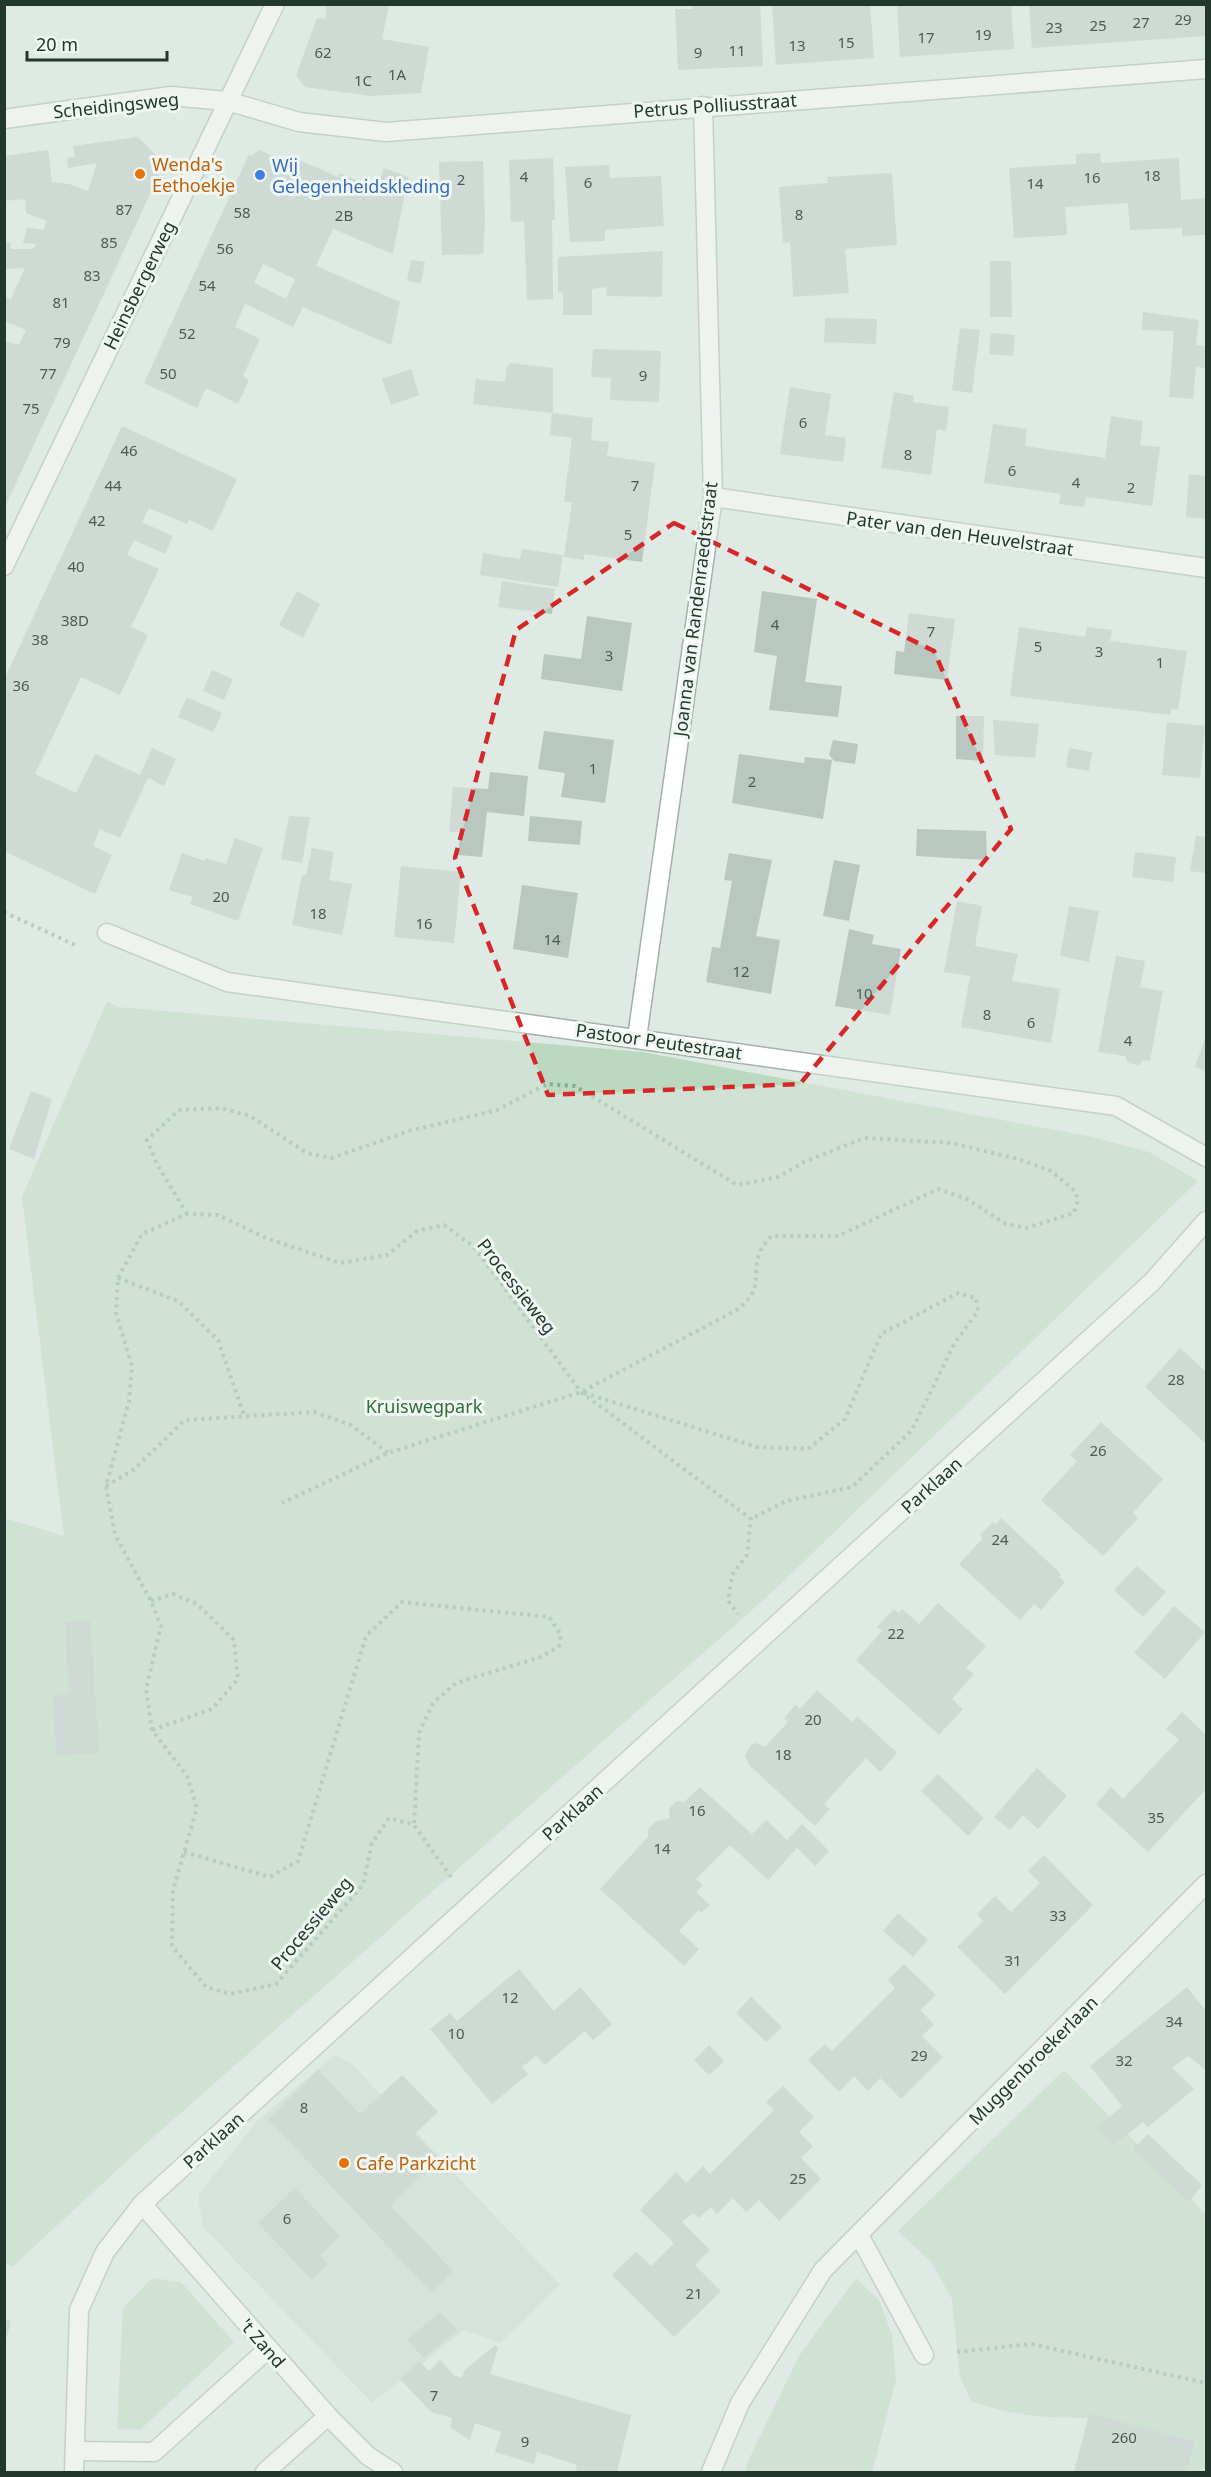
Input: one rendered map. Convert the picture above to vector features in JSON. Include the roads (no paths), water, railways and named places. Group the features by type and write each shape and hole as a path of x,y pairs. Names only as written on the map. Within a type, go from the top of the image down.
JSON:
{"street":[{"name":"Heinsbergerweg","path":"4,566 275,4"},
{"name":"Petrus Polliusstraat","path":"227,101 299,122 386,132 1206,69"},
{"name":"Scheidingsweg","path":"4,119 171,96 227,101"},
{"name":"Joanna van Randenraedtstraat","path":"637,1038 713,497 703,106"},
{"name":"Pater van den Heuvelstraat","path":"713,497 1206,568"},
{"name":"Pastoor Peutestraat","path":"107,933 227,982 1116,1106 1206,1157"},
{"name":"Parklaan","path":"74,2472 79,2310 105,2252 142,2204 1152,1282 1206,1221"},
{"name":"Muggenbroekerlaan","path":"711,2472 740,2403 823,2270 1206,1884"},
{"name":"'t Zand","path":"142,2204 328,2416 368,2456 393,2472"},
{"path":"859,2235 924,2355"},
{"path":"75,2451 154,2452 268,2349"},
{"path":"265,2472 328,2416"}],"place":[{"name":"Wenda's Eethoekje","path":"140,174"},
{"name":"Wij Gelegenheidskleding","path":"260,175"},
{"name":"Cafe Parkzicht","path":"344,2163"}],"park label":[{"name":"Kruiswegpark","path":"424,1406"}]}
